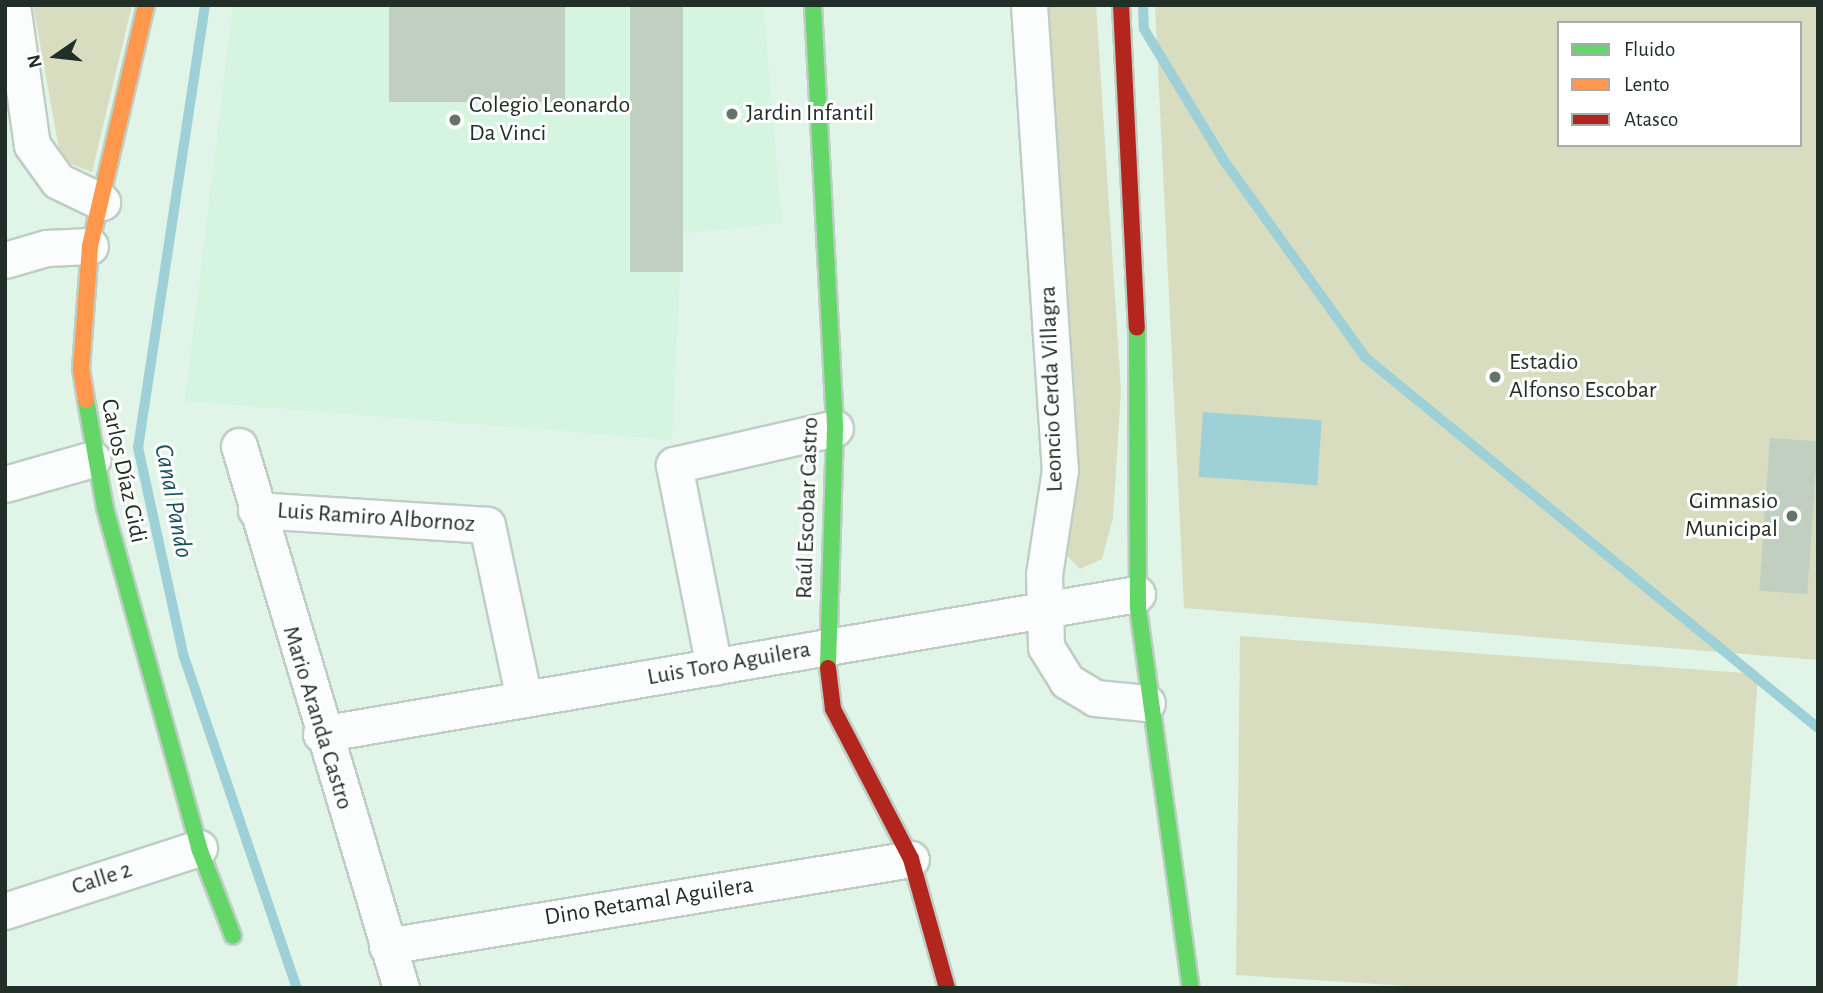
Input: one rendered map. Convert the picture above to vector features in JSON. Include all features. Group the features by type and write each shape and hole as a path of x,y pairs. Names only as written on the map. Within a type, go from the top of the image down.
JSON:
{"street":[{"path":"12,5 32,145 58,181 102,202"},
{"name":"Carlos Díaz Gidi","path":"146,5 90,246 80,328 93,459 200,848 233,936"},
{"name":"Raúl Escobar Castro","path":"813,5 835,428 826,648 843,736 911,859 947,988"},
{"name":"Leoncio Cerda Villagra","path":"1029,5 1060,470 1041,611 1046,647 1068,681 1094,698 1147,703"},
{"path":"1121,5 1142,430 1137,594 1147,703 1191,988"},
{"path":"5,260 46,248 90,246"},
{"path":"714,667 674,465 835,428"},
{"name":"Mario Aranda Castro","path":"239,446 321,734 401,988"},
{"path":"5,484 93,459"},
{"name":"Luis Ramiro Albornoz","path":"256,510 487,525 524,699"},
{"name":"Luis Toro Aguilera","path":"321,734 1137,594"},
{"name":"Calle 2","path":"5,911 200,848"},
{"name":"Dino Retamal Aguilera","path":"387,946 911,859"}],"shaded area":[{"path":"33,5 132,5 92,172 61,160"},
{"name":"Colegio Leonardo Da Vinci","path":"233,5 763,5 782,223 682,234 672,440 185,401"},
{"path":"1046,5 1096,5 1121,390 1113,518 1102,559 1080,569 1060,548 1070,323"},
{"name":"Estadio Alfonso Escobar","path":"1155,5 1818,5 1818,660 1184,608"},
{"path":"1240,636 1758,674 1737,988 1441,988 1236,975"}],"water":[{"path":"1203,412 1322,420 1317,485 1198,477"}],"building":[{"path":"389,5 565,5 565,102 389,102"},
{"path":"630,5 683,5 683,272 630,272"},
{"name":"Gimnasio Municipal","path":"1770,438 1818,441 1807,594 1759,591"}],"waterway":[{"name":"Canal Pando","path":"205,5 138,447 183,654 297,988"},
{"path":"1143,5 1144,29 1225,162 1366,358 1818,728"}],"traffic: fast":[{"path":"813,5 835,428 828,668"},
{"path":"1137,328 1138,608 1191,988"},
{"path":"86,400 105,508 199,848 233,936"}],"traffic: slow":[{"path":"86,400 81,369 90,246 146,5"}],"traffic: jam":[{"path":"1121,5 1137,328"},
{"path":"828,668 833,709 911,859 947,988"}],"place":[{"name":"Jardin Infantil","path":"732,114"},
{"name":"Colegio Leonardo Da Vinci","path":"455,120"},
{"name":"Estadio Alfonso Escobar","path":"1495,377"},
{"name":"Gimnasio Municipal","path":"1792,516"}]}
